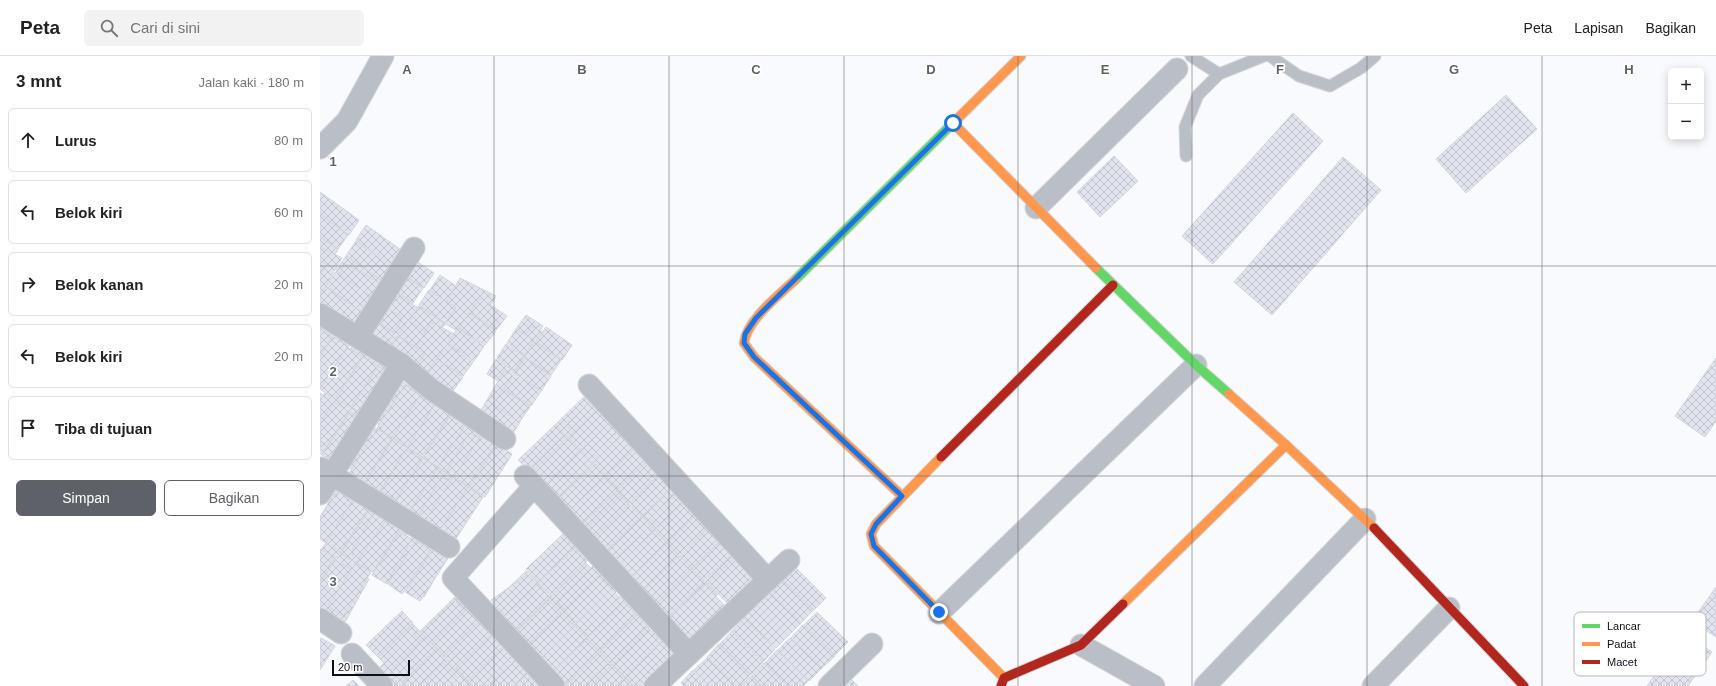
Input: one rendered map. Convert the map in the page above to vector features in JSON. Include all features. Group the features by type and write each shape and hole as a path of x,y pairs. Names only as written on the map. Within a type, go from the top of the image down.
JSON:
{"street":[{"path":"320,148 347,121 383,56"},
{"path":"902,496 754,357 744,343 745,334 756,318 1020,56"},
{"path":"1036,208 1184,62"},
{"path":"953,123 1113,285 1196,365 1366,519 1524,686"},
{"path":"358,337 414,248"},
{"path":"1113,285 902,496 876,524 871,534 874,546 939,612 1002,682 1081,645 1286,445"},
{"path":"320,314 401,364 432,390 505,439"},
{"path":"320,494 326,471 401,364"},
{"path":"939,612 1196,365"},
{"path":"589,385 768,580"},
{"path":"326,471 449,547"},
{"path":"554,686 452,578 530,481 689,654"},
{"path":"1205,686 1366,519"},
{"path":"655,686 788,560"},
{"path":"1373,686 1450,608"},
{"path":"320,620 341,633"},
{"path":"829,686 872,644"},
{"path":"1081,645 1154,686"},
{"path":"352,654 382,686"}],"lane":[{"path":"1186,156 1185,127 1198,95 1218,74 1264,56"},
{"path":"1270,56 1299,76 1330,86 1362,68 1375,56"},
{"path":"1184,62 1218,74"}],"building":[{"path":"1506,95 1537,129 1466,193 1436,159"},
{"path":"1293,113 1323,141 1213,264 1182,236"},
{"path":"1114,156 1138,181 1100,217 1077,192"},
{"path":"1343,157 1381,190 1272,315 1234,282"},
{"path":"320,192 359,220 349,235 320,214"},
{"path":"320,214 348,235 338,249 320,236"},
{"path":"366,225 408,255 398,269 356,240"},
{"path":"320,237 338,250 328,264 320,259"},
{"path":"356,241 398,271 388,285 346,256"},
{"path":"320,247 342,258 320,296"},
{"path":"346,256 388,285 378,300 336,271"},
{"path":"320,260 327,265 320,274"},
{"path":"416,261 434,273 424,288 406,276"},
{"path":"345,264 380,283 356,326 322,305"},
{"path":"336,272 378,301 367,316 326,286"},
{"path":"440,275 466,293 456,308 430,290"},
{"path":"405,276 423,288 413,303 396,291"},
{"path":"460,278 496,296 471,339 437,319"},
{"path":"326,287 367,316 357,330 320,305 320,295"},
{"path":"429,290 456,308 445,323 419,305"},
{"path":"395,292 413,303 404,318 386,306"},
{"path":"392,294 427,312 403,355 369,335"},
{"path":"480,298 507,316 496,330 470,312"},
{"path":"419,306 445,324 435,339 409,321"},
{"path":"385,307 403,318 394,332 376,321"},
{"path":"469,313 496,331 485,345 459,328"},
{"path":"526,315 543,326 534,341 516,329"},
{"path":"408,320 434,338 424,353 398,335"},
{"path":"376,321 394,333 384,347 367,336"},
{"path":"431,322 466,340 441,383 407,363"},
{"path":"531,326 566,345 542,388 508,367"},
{"path":"320,327 351,343 326,386 320,383"},
{"path":"546,327 572,345 562,360 536,342"},
{"path":"458,328 484,346 474,361 448,343"},
{"path":"320,329 332,337 320,356"},
{"path":"516,329 534,340 525,355 507,343"},
{"path":"398,336 425,354 414,368 388,351"},
{"path":"333,337 348,346 320,389 320,356"},
{"path":"535,342 561,360 551,375 525,357"},
{"path":"447,344 473,362 463,376 437,359"},
{"path":"506,344 524,356 515,370 497,358"},
{"path":"353,345 388,363 364,406 330,386"},
{"path":"347,347 362,356 335,400 320,389"},
{"path":"363,357 378,366 350,409 335,400"},
{"path":"525,358 551,376 541,391 514,373"},
{"path":"1716,358 1716,421 1705,437 1675,416"},
{"path":"437,359 463,377 453,391 426,373"},
{"path":"496,359 514,371 505,385 487,374"},
{"path":"378,366 393,376 365,419 350,409"},
{"path":"504,371 539,389 514,432 480,412"},
{"path":"515,373 541,391 531,406 504,388"},
{"path":"398,380 433,399 409,442 375,422"},
{"path":"405,385 420,395 392,438 377,428"},
{"path":"503,389 530,407 519,422 493,404"},
{"path":"592,389 605,402 568,438 555,425"},
{"path":"603,389 626,414 589,449 566,425"},
{"path":"320,393 334,402 320,424"},
{"path":"325,393 360,412 335,455 320,446 320,402"},
{"path":"420,395 435,405 407,448 392,438"},
{"path":"334,402 349,412 321,455 320,424"},
{"path":"605,402 617,415 580,451 568,438"},
{"path":"434,404 469,422 445,465 411,445"},
{"path":"435,404 450,414 422,457 407,448"},
{"path":"350,412 365,421 337,465 322,455"},
{"path":"451,414 466,424 438,467 423,458"},
{"path":"617,415 629,427 592,463 580,451"},
{"path":"632,418 655,442 618,478 594,454"},
{"path":"466,424 481,434 453,477 438,467"},
{"path":"369,425 404,443 380,486 346,466"},
{"path":"555,425 567,437 531,473 518,460"},
{"path":"629,428 642,441 605,477 592,464"},
{"path":"377,429 392,438 365,482 350,472"},
{"path":"469,433 504,451 479,494 445,474"},
{"path":"482,434 496,443 468,486 454,477"},
{"path":"565,434 589,459 552,495 528,470"},
{"path":"567,438 579,451 543,487 530,474"},
{"path":"393,439 408,448 380,491 365,482"},
{"path":"642,441 654,454 617,490 605,477"},
{"path":"497,444 512,454 485,497 470,487"},
{"path":"408,448 423,458 395,501 380,491"},
{"path":"405,450 440,468 415,511 381,491"},
{"path":"579,451 592,464 555,500 543,487"},
{"path":"658,451 681,476 644,511 621,487"},
{"path":"654,454 666,467 630,503 617,490"},
{"path":"423,458 438,468 410,511 395,501"},
{"path":"592,464 605,477 567,513 555,500"},
{"path":"595,464 618,488 581,525 557,500"},
{"path":"667,467 679,480 642,516 630,503"},
{"path":"438,468 453,477 425,521 410,511"},
{"path":"441,477 476,495 451,538 417,518"},
{"path":"453,477 468,487 440,530 425,521"},
{"path":"604,478 617,491 579,526 567,513"},
{"path":"679,481 691,493 655,529 642,517"},
{"path":"687,483 711,507 673,543 650,518"},
{"path":"468,487 483,497 455,540 440,530"},
{"path":"336,490 371,508 346,551 320,536 320,517"},
{"path":"339,490 353,499 326,543 320,539 320,518"},
{"path":"617,491 629,503 592,539 580,526"},
{"path":"692,494 704,507 667,542 655,530"},
{"path":"620,496 643,521 606,557 583,532"},
{"path":"353,500 368,509 340,553 326,543"},
{"path":"629,504 642,516 605,552 593,539"},
{"path":"704,507 716,519 679,555 667,543"},
{"path":"369,510 384,519 356,563 341,553"},
{"path":"374,512 409,531 384,573 351,553"},
{"path":"642,517 655,530 618,566 605,553"},
{"path":"719,519 743,543 706,579 682,554"},
{"path":"386,520 400,529 373,572 356,563"},
{"path":"716,520 729,533 692,568 680,556"},
{"path":"649,527 672,551 635,587 611,563"},
{"path":"655,530 667,543 630,578 618,566"},
{"path":"400,532 415,541 387,584 372,575"},
{"path":"729,533 741,546 704,581 692,569"},
{"path":"563,534 575,547 538,582 526,569"},
{"path":"414,535 449,554 424,597 390,577"},
{"path":"416,541 430,550 402,594 388,584"},
{"path":"326,543 340,552 320,584 320,551"},
{"path":"667,543 679,556 643,592 630,579"},
{"path":"741,546 754,559 717,595 705,582"},
{"path":"745,547 769,572 732,608 708,583"},
{"path":"575,548 587,561 551,596 538,583"},
{"path":"320,549 334,556 320,581"},
{"path":"433,549 448,558 420,601 405,592"},
{"path":"341,553 356,563 327,606 320,601 320,585"},
{"path":"680,556 692,568 655,604 643,592"},
{"path":"677,557 700,582 663,618 640,594"},
{"path":"334,560 369,579 345,622 320,607 320,585"},
{"path":"356,563 371,572 343,616 328,606"},
{"path":"586,563 598,575 562,611 549,598"},
{"path":"594,565 618,590 580,626 557,601"},
{"path":"795,567 826,598 814,610 782,580"},
{"path":"692,569 704,582 667,618 655,605"},
{"path":"526,571 538,583 501,619 489,607"},
{"path":"527,575 544,592 515,625 491,600"},
{"path":"598,576 611,589 574,625 562,612"},
{"path":"782,580 813,610 801,623 770,593"},
{"path":"704,582 717,595 680,631 667,618"},
{"path":"538,584 550,597 513,633 501,620"},
{"path":"705,585 728,609 691,645 667,620"},
{"path":"1716,587 1716,637 1706,630 1706,612 1698,612"},
{"path":"611,589 624,602 587,638 575,625"},
{"path":"769,592 801,623 788,636 757,605"},
{"path":"621,596 645,620 607,656 584,631"},
{"path":"455,597 467,609 432,643 420,631"},
{"path":"551,597 575,621 537,657 514,633"},
{"path":"455,600 478,625 441,661 417,636"},
{"path":"549,600 561,613 524,648 512,636"},
{"path":"624,602 636,615 599,651 587,638"},
{"path":"757,605 788,636 776,648 744,618"},
{"path":"467,609 479,622 444,655 432,643"},
{"path":"402,611 413,623 378,657 366,645"},
{"path":"817,612 848,642 835,655 804,625"},
{"path":"562,613 574,626 537,662 525,649"},
{"path":"637,615 649,628 612,664 600,651"},
{"path":"744,618 775,649 763,662 732,631"},
{"path":"479,622 491,634 456,668 444,655"},
{"path":"413,624 425,637 391,670 378,657"},
{"path":"803,625 835,656 822,668 791,638"},
{"path":"575,626 587,638 550,674 538,661"},
{"path":"485,627 509,652 473,686 470,686 448,663"},
{"path":"647,627 671,652 635,686 632,686 610,663"},
{"path":"649,629 662,641 625,677 613,665"},
{"path":"732,631 763,662 751,675 720,644"},
{"path":"414,634 437,659 409,686 392,686 377,670"},
{"path":"491,635 503,647 468,681 456,668"},
{"path":"425,637 437,649 402,682 391,670"},
{"path":"321,638 335,646 320,670 320,640"},
{"path":"790,638 822,668 809,681 778,650"},
{"path":"587,639 599,652 564,686 561,686 550,675"},
{"path":"662,642 675,654 642,686 634,686 625,677"},
{"path":"719,644 750,675 740,686 736,686 707,657"},
{"path":"503,647 515,660 488,686 473,686 468,681"},
{"path":"1706,648 1712,652 1706,660"},
{"path":"437,649 449,662 424,686 405,686 402,683"},
{"path":"777,650 808,681 803,686 788,686 765,663"},
{"path":"600,652 612,665 591,686 565,686"},
{"path":"513,656 536,681 531,686 481,686"},
{"path":"707,658 736,686 710,686 694,670"},
{"path":"515,660 527,672 513,686 488,686"},
{"path":"449,662 461,675 449,686 425,686"},
{"path":"443,663 466,686 419,686"},
{"path":"608,663 631,686 584,686"},
{"path":"764,663 788,686 762,686 752,676"},
{"path":"612,665 625,678 616,686 590,686"},
{"path":"693,670 710,686 684,686 681,683"},
{"path":"528,673 539,685 538,686 514,686"},
{"path":"461,675 472,686 450,686"},
{"path":"751,676 761,686 741,686"},
{"path":"1654,676 1695,676 1688,686 1647,686"},
{"path":"625,678 633,686 617,686"},
{"path":"850,678 858,686 841,686"},
{"path":"353,680 359,686 346,686"}],"traffic: fast":[{"path":"795,280 953,123"},
{"path":"1096,268 1196,365 1229,394"}],"traffic: slow":[{"path":"1021,56 953,123 1096,268"},
{"path":"795,280 757,317 746,334 744,343 754,357 902,496"},
{"path":"1229,394 1286,445"},
{"path":"1123,604 1286,445 1374,528"},
{"path":"941,457 876,524 871,534 874,546 1004,678"}],"traffic: jam":[{"path":"941,457 1113,285"},
{"path":"1374,528 1524,686"},
{"path":"1001,686 1004,678 1081,645 1123,604"}],"route":[{"path":"939,612 874,546 871,534 876,524 902,496 754,357 744,343 745,334 756,318 953,123"}]}
